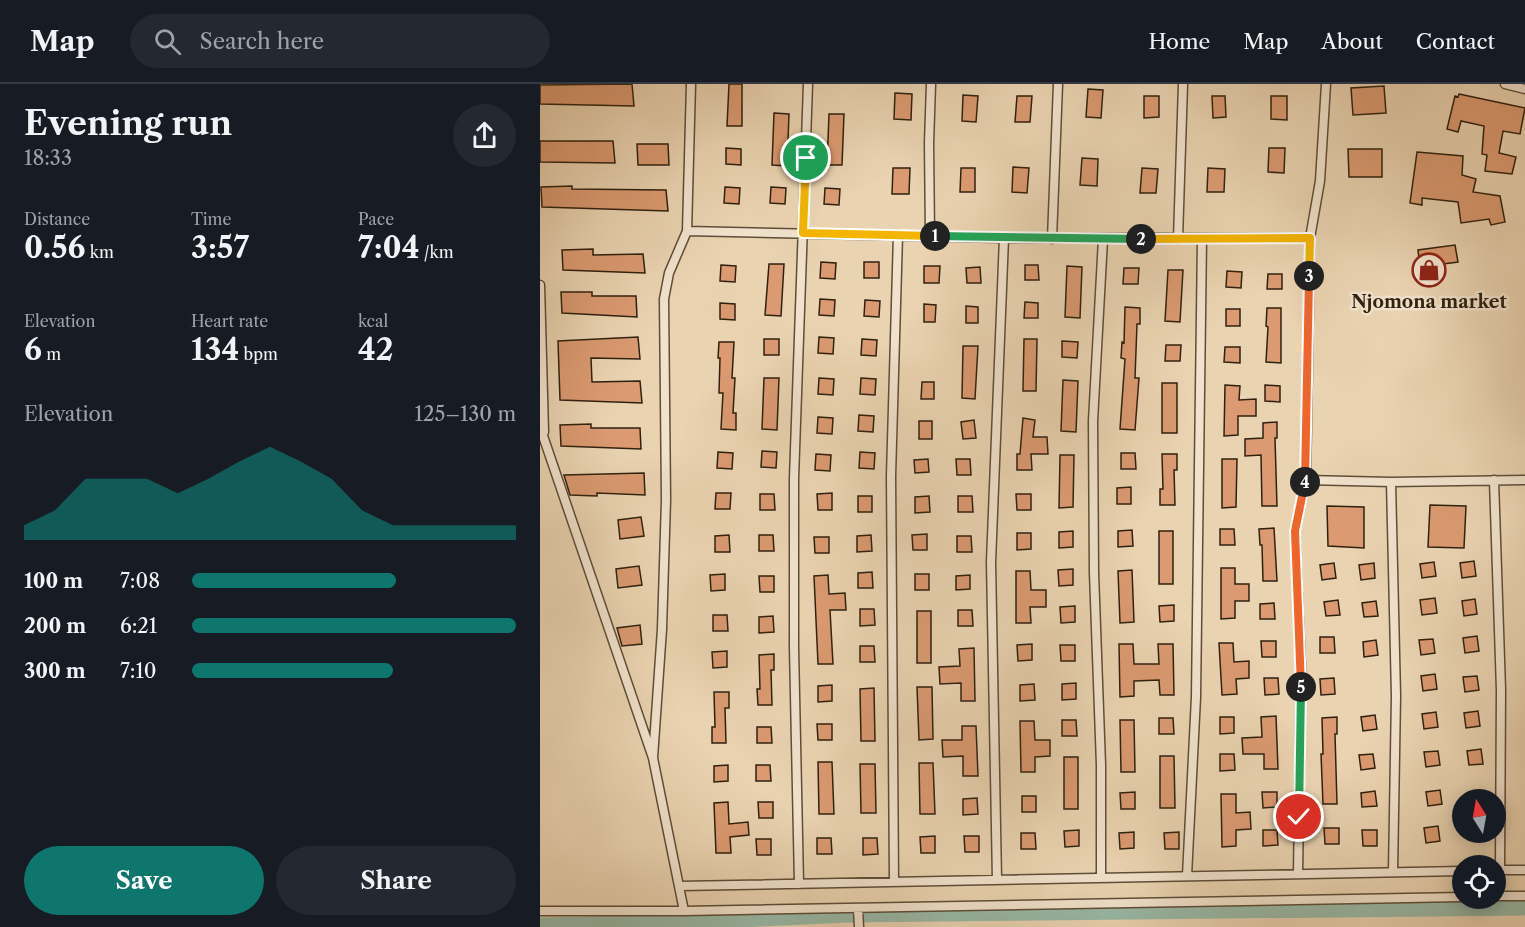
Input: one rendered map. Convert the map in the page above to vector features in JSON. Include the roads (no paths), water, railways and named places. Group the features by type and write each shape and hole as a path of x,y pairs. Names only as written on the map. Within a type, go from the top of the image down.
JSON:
{"lane":[{"path":"653,758 662,629 666,500 664,299 669,273 687,231 691,84"},
{"path":"799,884 794,659 794,478 808,84"},
{"path":"930,236 929,143 932,84"},
{"path":"1052,239 1058,84"},
{"path":"1178,239 1183,84"},
{"path":"1299,874 1301,669 1295,531 1306,480 1310,238 1320,181 1326,84"},
{"path":"1505,84 1519,87"},
{"path":"687,231 1052,239 1310,238"},
{"path":"894,882 891,476 898,235"},
{"path":"997,880 991,562 1004,238"},
{"path":"1187,876 1196,697 1202,238"},
{"path":"1101,878 1101,765 1094,573 1093,421 1103,239"},
{"path":"540,285 544,441"},
{"path":"540,427 653,758 684,911"},
{"path":"1306,480 1392,482 1525,480"},
{"path":"1494,480 1502,690 1498,855"},
{"path":"1392,482 1396,696 1393,872"},
{"path":"1506,870 1525,870"},
{"path":"680,886 1452,871"},
{"path":"1506,896 1525,896"},
{"path":"540,911 684,911 1452,897"},
{"path":"858,908 859,927"}],"waterway":[{"path":"540,925 694,922 847,915 1525,908"}],"place":[{"name":"Njomona market","path":"1429,270"}]}
